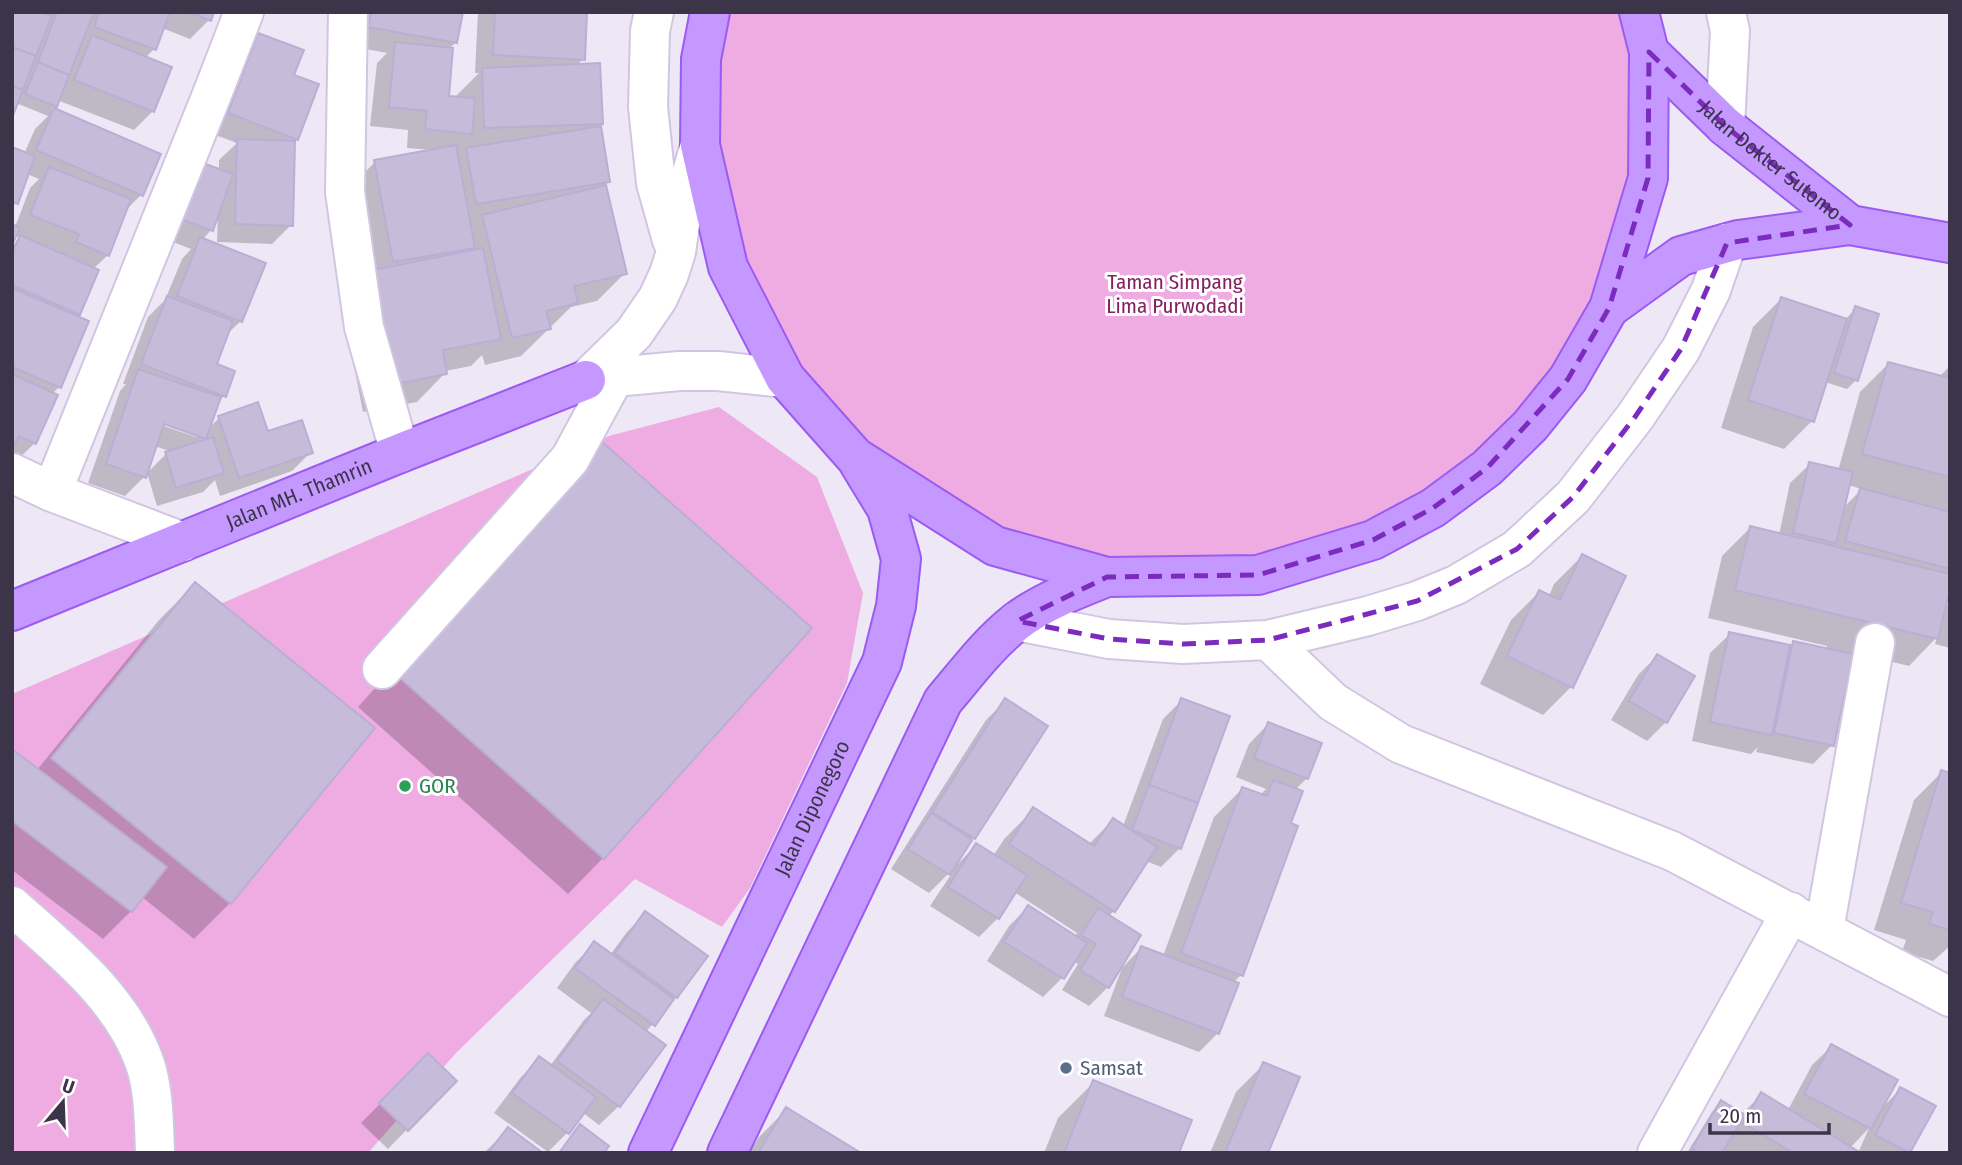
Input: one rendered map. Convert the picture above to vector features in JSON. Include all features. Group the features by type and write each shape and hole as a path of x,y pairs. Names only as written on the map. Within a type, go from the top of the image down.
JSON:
{"main road":[{"path":"710,12 701,58 700,145 728,267 785,378 855,457 995,545 1107,577 1258,575 1373,540 1433,508 1487,468 1530,426 1568,379 1609,308 1648,178 1649,52 1639,12"},
{"name":"Jalan Dokter Sutomo","path":"1649,52 1725,125 1850,225 1950,243"},
{"path":"1609,308 1681,256 1738,240 1850,225"},
{"name":"Jalan MH. Thamrin","path":"12,611 400,453 600,378"},
{"name":"Jalan Diponegoro","path":"648,1153 882,662 896,606 901,559 887,509 855,457"},
{"path":"727,1153 943,701 977,659 1017,621 1060,596 1107,577"}],"street":[{"path":"52,492 244,12"},
{"path":"348,12 345,192 364,327 400,453"},
{"path":"654,12 650,31 648,107 656,183 676,252"},
{"path":"1725,125 1730,31 1726,12"},
{"path":"382,669 570,459 600,378 658,298 669,274 676,252 683,204 700,145"},
{"path":"1017,621 1109,639 1183,644 1268,639 1368,616 1417,601 1456,585 1517,549 1573,497 1635,417 1681,349 1711,290 1727,243"},
{"path":"600,378 680,371 785,378"},
{"path":"12,473 52,492 183,542"},
{"path":"1268,639 1333,702 1401,744 1672,851 1950,997"},
{"path":"1659,1152 1807,921 1875,643"},
{"path":"12,906 85,971 130,1029 145,1063 153,1110 155,1153"}],"highlighted area":[{"path":"1649,52 1725,126 1850,225 1727,243 1681,349 1635,417 1573,497 1517,549 1417,601 1268,640 1183,644 1109,639 1017,621 1107,577 1258,575 1373,540 1433,508 1487,468 1568,379 1609,308 1648,178"}],"green space":[{"name":"Taman Simpang Lima Purwodadi","path":"710,12 1639,12 1649,52 1609,308 1487,468 1258,575 995,546 855,457 728,267"},
{"name":"GOR","path":"719,407 817,477 863,593 847,683 750,888 722,927 635,879 456,1053 368,1153 12,1153 12,694 609,436"}],"building":[{"path":"12,12 42,12 52,16 36,56 12,47"},
{"path":"57,12 94,12 69,75 38,62"},
{"path":"99,12 170,12 156,50 94,27"},
{"path":"188,12 214,12 211,21"},
{"path":"371,12 463,12 457,43 368,27"},
{"path":"495,12 587,12 585,60 493,55"},
{"path":"258,33 304,50 294,75 319,84 298,140 228,113"},
{"path":"92,35 172,67 154,112 74,80"},
{"path":"395,42 453,48 449,96 475,98 472,134 425,129 427,111 389,107"},
{"path":"12,47 36,56 23,90 12,86"},
{"path":"38,62 69,75 57,107 25,94"},
{"path":"600,63 603,124 484,128 482,68"},
{"path":"12,86 23,90 12,118"},
{"path":"54,108 161,154 143,196 36,150"},
{"path":"601,126 610,182 476,204 466,148"},
{"path":"237,139 295,141 293,226 235,224"},
{"path":"456,145 475,248 393,262 374,160"},
{"path":"12,147 35,156 18,204 12,202"},
{"path":"203,163 233,174 213,231 183,220"},
{"path":"49,167 131,199 109,256 76,242 79,234 30,215"},
{"path":"606,185 627,274 574,286 578,303 546,311 551,329 512,338 482,215"},
{"path":"12,224 20,228 12,245"},
{"path":"20,235 99,270 80,315 12,285 12,253"},
{"path":"200,237 266,263 242,322 177,296"},
{"path":"483,248 501,339 443,350 447,374 390,385 368,271"},
{"path":"12,288 89,321 61,388 12,367"},
{"path":"167,296 233,321 217,364 235,371 226,397 141,364"},
{"path":"1781,297 1847,319 1814,422 1748,400"},
{"path":"1855,306 1879,314 1858,381 1834,373"},
{"path":"1888,362 1950,378 1950,477 1862,454"},
{"path":"138,369 221,397 206,439 164,424 146,478 106,464"},
{"path":"12,374 58,395 36,444 19,436 12,450"},
{"path":"258,402 268,431 302,420 313,453 239,478 218,416"},
{"path":"213,437 224,473 176,488 165,452"},
{"path":"600,440 812,628 604,859 392,671"},
{"path":"1809,462 1853,472 1836,543 1793,533"},
{"path":"1860,488 1950,512 1950,569 1845,541"},
{"path":"1750,526 1950,574 1950,590 1938,639 1735,590"},
{"path":"1582,554 1626,576 1573,688 1507,656 1539,590 1560,600"},
{"path":"195,582 375,728 231,904 51,758"},
{"path":"1729,632 1790,645 1772,735 1710,722"},
{"path":"1793,641 1853,654 1834,746 1774,733"},
{"path":"1657,654 1695,676 1667,723 1629,701"},
{"path":"1005,698 1048,726 975,839 932,812"},
{"path":"1181,698 1230,716 1198,803 1149,785"},
{"path":"1268,722 1322,743 1308,779 1254,758"},
{"path":"12,749 167,867 132,912 12,821"},
{"path":"1941,770 1950,773 1950,930 1929,924 1933,912 1901,903"},
{"path":"1273,780 1303,791 1291,823 1298,826 1243,976 1181,953 1242,787 1267,796"},
{"path":"1149,785 1198,803 1181,849 1132,830"},
{"path":"1033,807 1094,846 1113,818 1157,847 1115,912 1009,844"},
{"path":"931,813 972,840 950,875 908,849"},
{"path":"976,843 1027,875 999,919 948,887"},
{"path":"1028,905 1087,943 1064,979 1004,942"},
{"path":"1098,908 1141,935 1109,988 1080,970 1096,944 1081,935"},
{"path":"645,911 708,956 677,998 615,953"},
{"path":"594,941 674,999 655,1026 575,968"},
{"path":"1141,946 1239,983 1219,1034 1122,997"},
{"path":"603,999 666,1045 620,1107 557,1061"},
{"path":"1831,1044 1898,1080 1871,1129 1804,1094"},
{"path":"428,1053 457,1081 408,1131 379,1103"},
{"path":"539,1056 596,1097 569,1134 512,1093"},
{"path":"1263,1062 1300,1077 1268,1153 1225,1153"},
{"path":"1093,1080 1192,1120 1179,1153 1064,1153"},
{"path":"1900,1087 1936,1106 1910,1153 1875,1135"},
{"path":"1761,1092 1861,1153 1793,1153 1743,1123"},
{"path":"1721,1100 1745,1115 1722,1153 1699,1153 1692,1148"},
{"path":"786,1107 861,1153 758,1153"},
{"path":"580,1124 609,1146 604,1153 559,1153"},
{"path":"508,1127 543,1153 488,1153"}],"place":[{"name":"GOR","path":"405,786"},
{"name":"Samsat","path":"1066,1068"}]}
